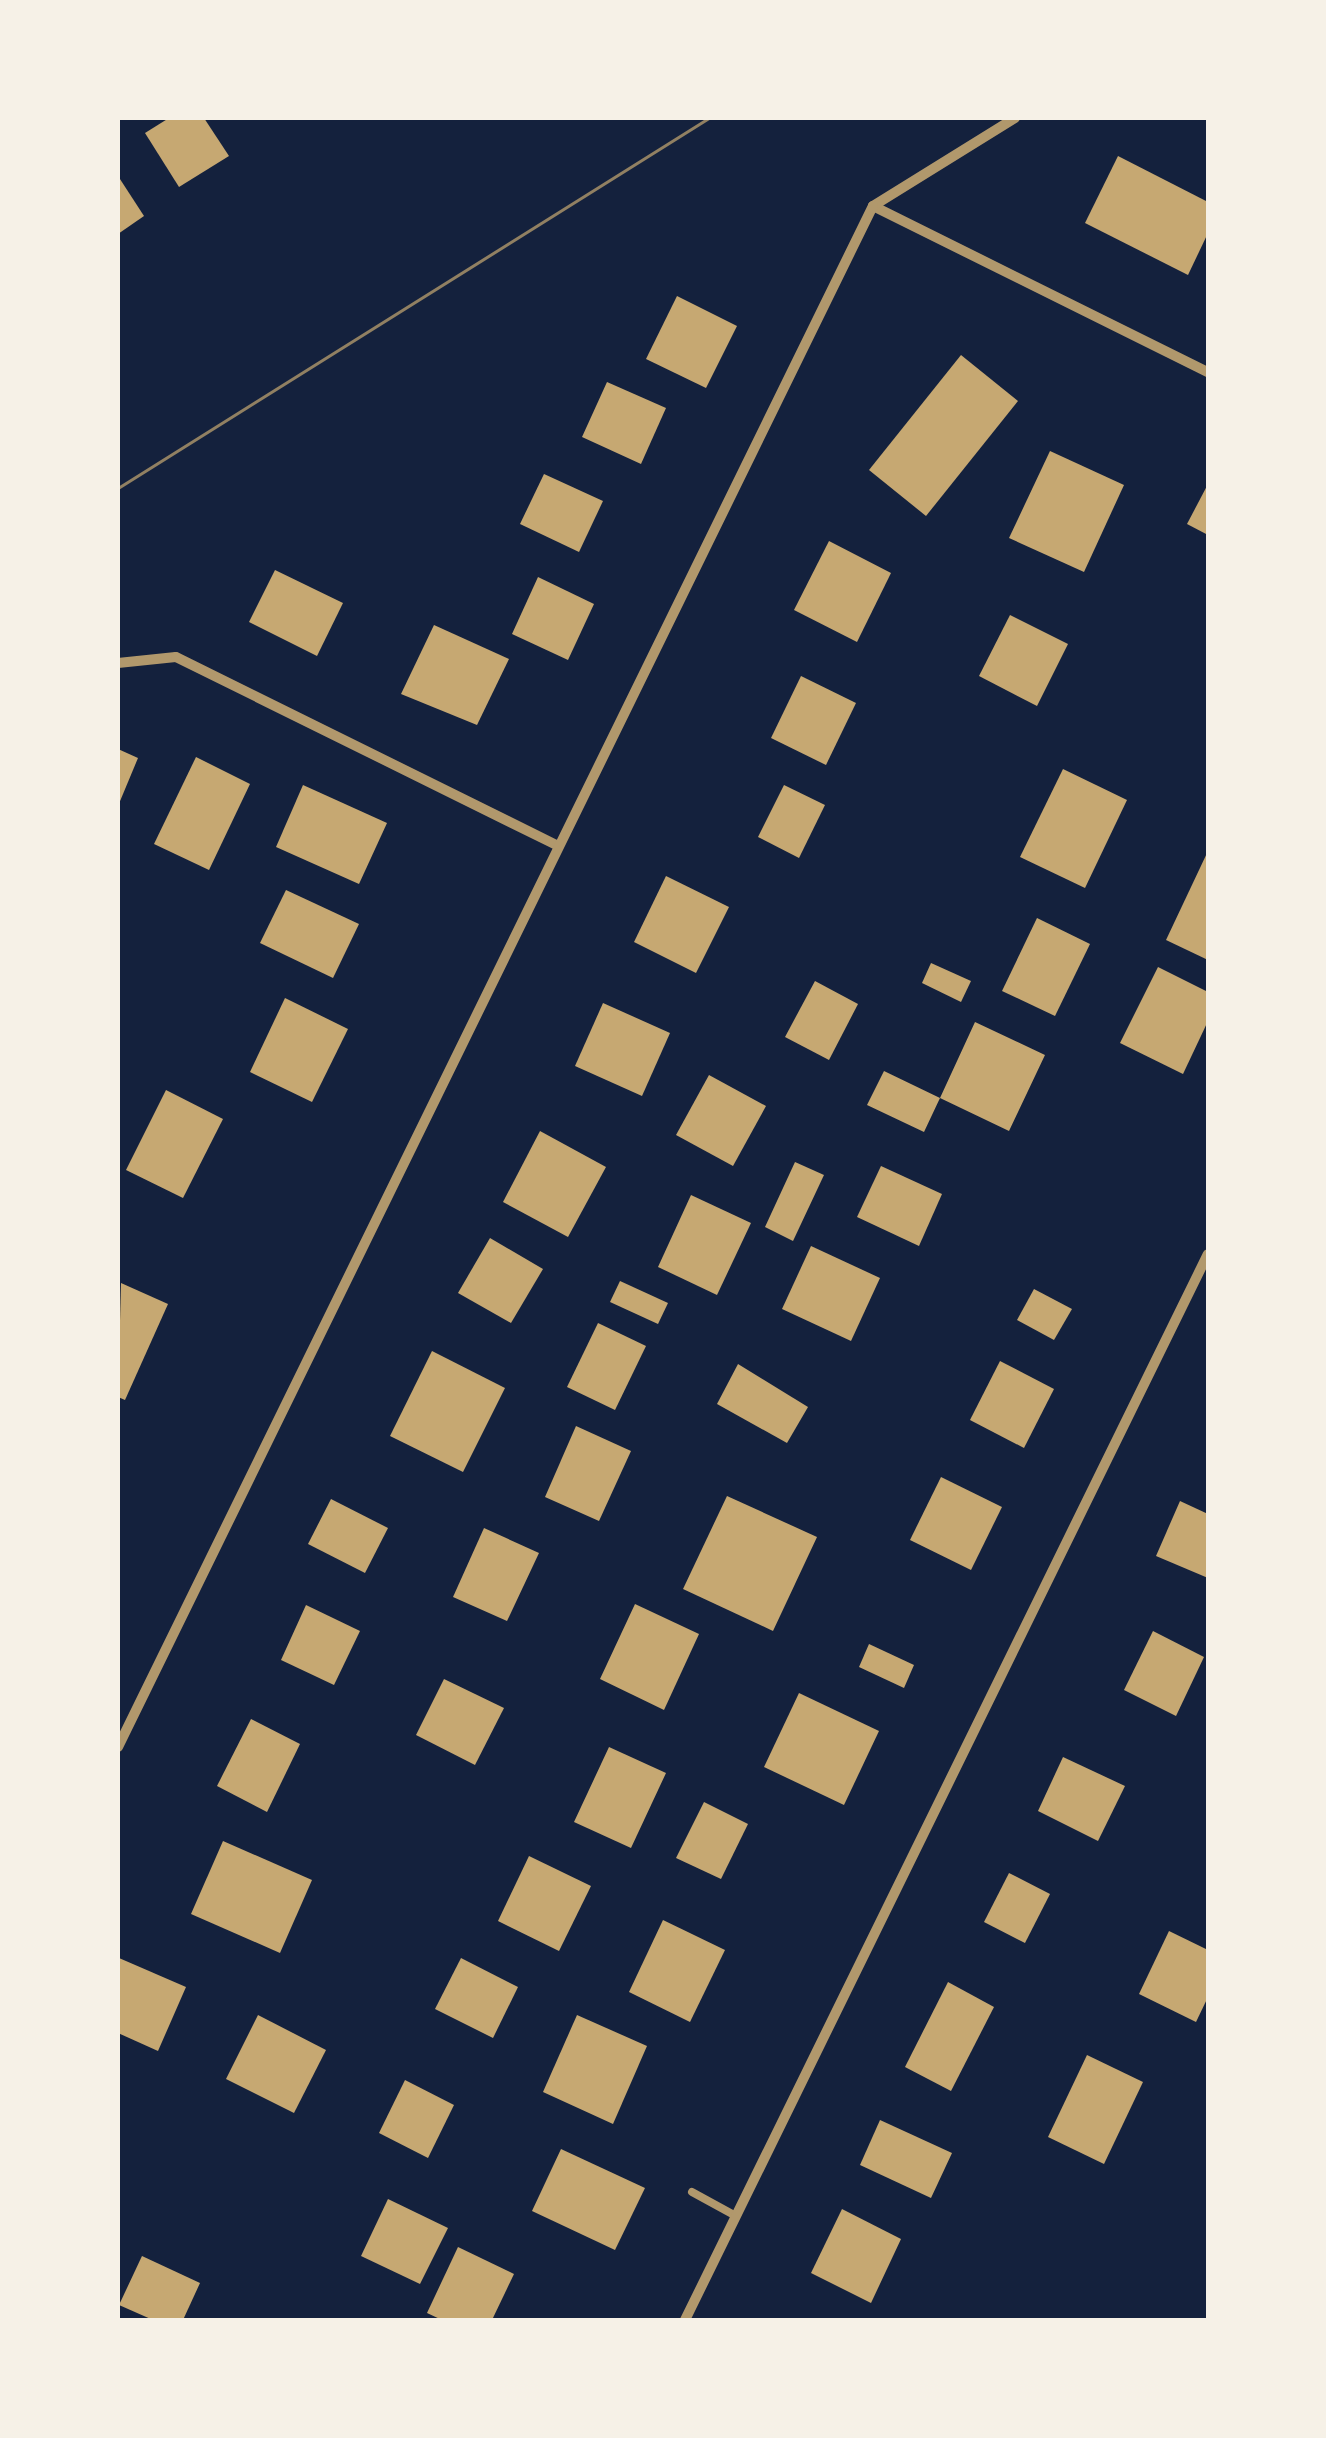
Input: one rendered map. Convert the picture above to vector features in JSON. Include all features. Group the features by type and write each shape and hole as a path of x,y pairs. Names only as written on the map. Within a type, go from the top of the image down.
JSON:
{"street":[{"path":"118,1748 556,845 873,206 1015,118"},
{"path":"873,206 1208,372"},
{"path":"118,663 176,657 556,845"},
{"path":"685,2320 1208,1254"}],"lane":[{"path":"692,2192 736,2216"}],"building":[{"path":"169,118 204,118 229,156 179,187 145,133"},
{"path":"1118,156 1208,202 1208,233 1188,275 1085,223"},
{"path":"118,176 144,216 118,234"},
{"path":"677,296 737,326 706,388 646,359"},
{"path":"961,355 1018,401 926,516 869,470"},
{"path":"607,382 666,408 641,464 582,437"},
{"path":"1050,451 1124,485 1084,572 1009,538"},
{"path":"544,474 603,501 579,552 520,524"},
{"path":"1208,484 1208,535 1187,524"},
{"path":"829,541 891,573 857,642 794,610"},
{"path":"275,570 343,603 317,656 249,622"},
{"path":"538,577 594,604 568,660 512,634"},
{"path":"1010,615 1068,644 1037,706 979,676"},
{"path":"434,625 509,659 477,725 401,694"},
{"path":"801,676 856,703 826,765 771,738"},
{"path":"118,749 138,758 118,806"},
{"path":"196,757 250,784 209,870 154,844"},
{"path":"1063,769 1127,800 1085,888 1020,857"},
{"path":"303,785 387,823 359,884 276,847"},
{"path":"784,785 825,805 799,858 758,837"},
{"path":"1208,851 1208,960 1166,940"},
{"path":"666,876 729,907 696,973 634,942"},
{"path":"286,890 359,924 333,978 260,943"},
{"path":"1037,918 1090,944 1055,1016 1002,991"},
{"path":"931,963 971,981 961,1002 922,983"},
{"path":"1158,967 1208,992 1208,1021 1183,1074 1120,1043"},
{"path":"815,981 858,1004 829,1060 785,1037"},
{"path":"285,998 348,1029 312,1102 250,1072"},
{"path":"603,1003 670,1033 642,1096 575,1066"},
{"path":"975,1022 1045,1055 1009,1131 940,1098"},
{"path":"884,1071 940,1098 924,1132 867,1105"},
{"path":"709,1075 766,1106 733,1166 676,1135"},
{"path":"166,1090 223,1119 183,1198 126,1170"},
{"path":"540,1131 606,1167 568,1237 503,1202"},
{"path":"795,1162 824,1175 793,1241 765,1227"},
{"path":"881,1166 942,1194 919,1246 857,1217"},
{"path":"691,1195 751,1223 717,1295 658,1267"},
{"path":"490,1238 543,1269 511,1323 458,1293"},
{"path":"811,1246 880,1278 851,1341 782,1309"},
{"path":"620,1281 668,1303 658,1324 610,1302"},
{"path":"121,1283 168,1304 125,1400 118,1397"},
{"path":"1034,1289 1072,1309 1054,1340 1017,1320"},
{"path":"598,1323 646,1346 615,1410 567,1387"},
{"path":"432,1351 505,1388 463,1472 390,1436"},
{"path":"1000,1361 1054,1389 1024,1448 970,1420"},
{"path":"738,1364 808,1407 787,1443 717,1404"},
{"path":"576,1426 631,1451 599,1521 545,1497"},
{"path":"941,1477 1002,1507 971,1570 910,1540"},
{"path":"727,1496 817,1537 773,1631 683,1589"},
{"path":"331,1499 388,1528 365,1573 308,1544"},
{"path":"1180,1501 1208,1514 1208,1578 1156,1556"},
{"path":"484,1528 539,1553 507,1621 453,1597"},
{"path":"635,1604 699,1634 664,1710 600,1679"},
{"path":"306,1605 360,1631 334,1685 281,1660"},
{"path":"1153,1631 1204,1657 1176,1716 1124,1690"},
{"path":"869,1644 914,1665 904,1688 859,1667"},
{"path":"444,1679 504,1708 475,1765 416,1735"},
{"path":"799,1693 879,1731 844,1805 764,1767"},
{"path":"251,1719 300,1744 267,1812 217,1786"},
{"path":"609,1747 666,1773 631,1848 574,1822"},
{"path":"1063,1757 1125,1786 1098,1841 1038,1811"},
{"path":"704,1802 748,1824 721,1879 676,1858"},
{"path":"223,1841 312,1880 280,1953 191,1914"},
{"path":"529,1856 591,1886 559,1951 498,1921"},
{"path":"1009,1873 1050,1894 1025,1943 984,1922"},
{"path":"663,1920 725,1950 690,2022 629,1992"},
{"path":"1169,1931 1208,1950 1208,1997 1196,2022 1139,1994"},
{"path":"119,1958 186,1987 158,2051 118,2033"},
{"path":"461,1958 518,1987 493,2038 435,2009"},
{"path":"948,1982 994,2007 951,2091 905,2067"},
{"path":"258,2015 326,2050 294,2113 226,2079"},
{"path":"577,2015 647,2046 613,2124 543,2092"},
{"path":"1087,2055 1143,2082 1104,2164 1048,2137"},
{"path":"405,2080 454,2105 428,2158 379,2133"},
{"path":"880,2120 952,2153 931,2198 860,2165"},
{"path":"561,2149 645,2188 615,2250 532,2211"},
{"path":"388,2199 448,2228 420,2284 361,2256"},
{"path":"842,2209 901,2239 871,2303 811,2273"},
{"path":"458,2247 514,2274 492,2320 442,2320 427,2313"},
{"path":"142,2256 200,2283 183,2320 153,2320 119,2305"}],"tram line":[{"path":"118,488 709,118"}]}
